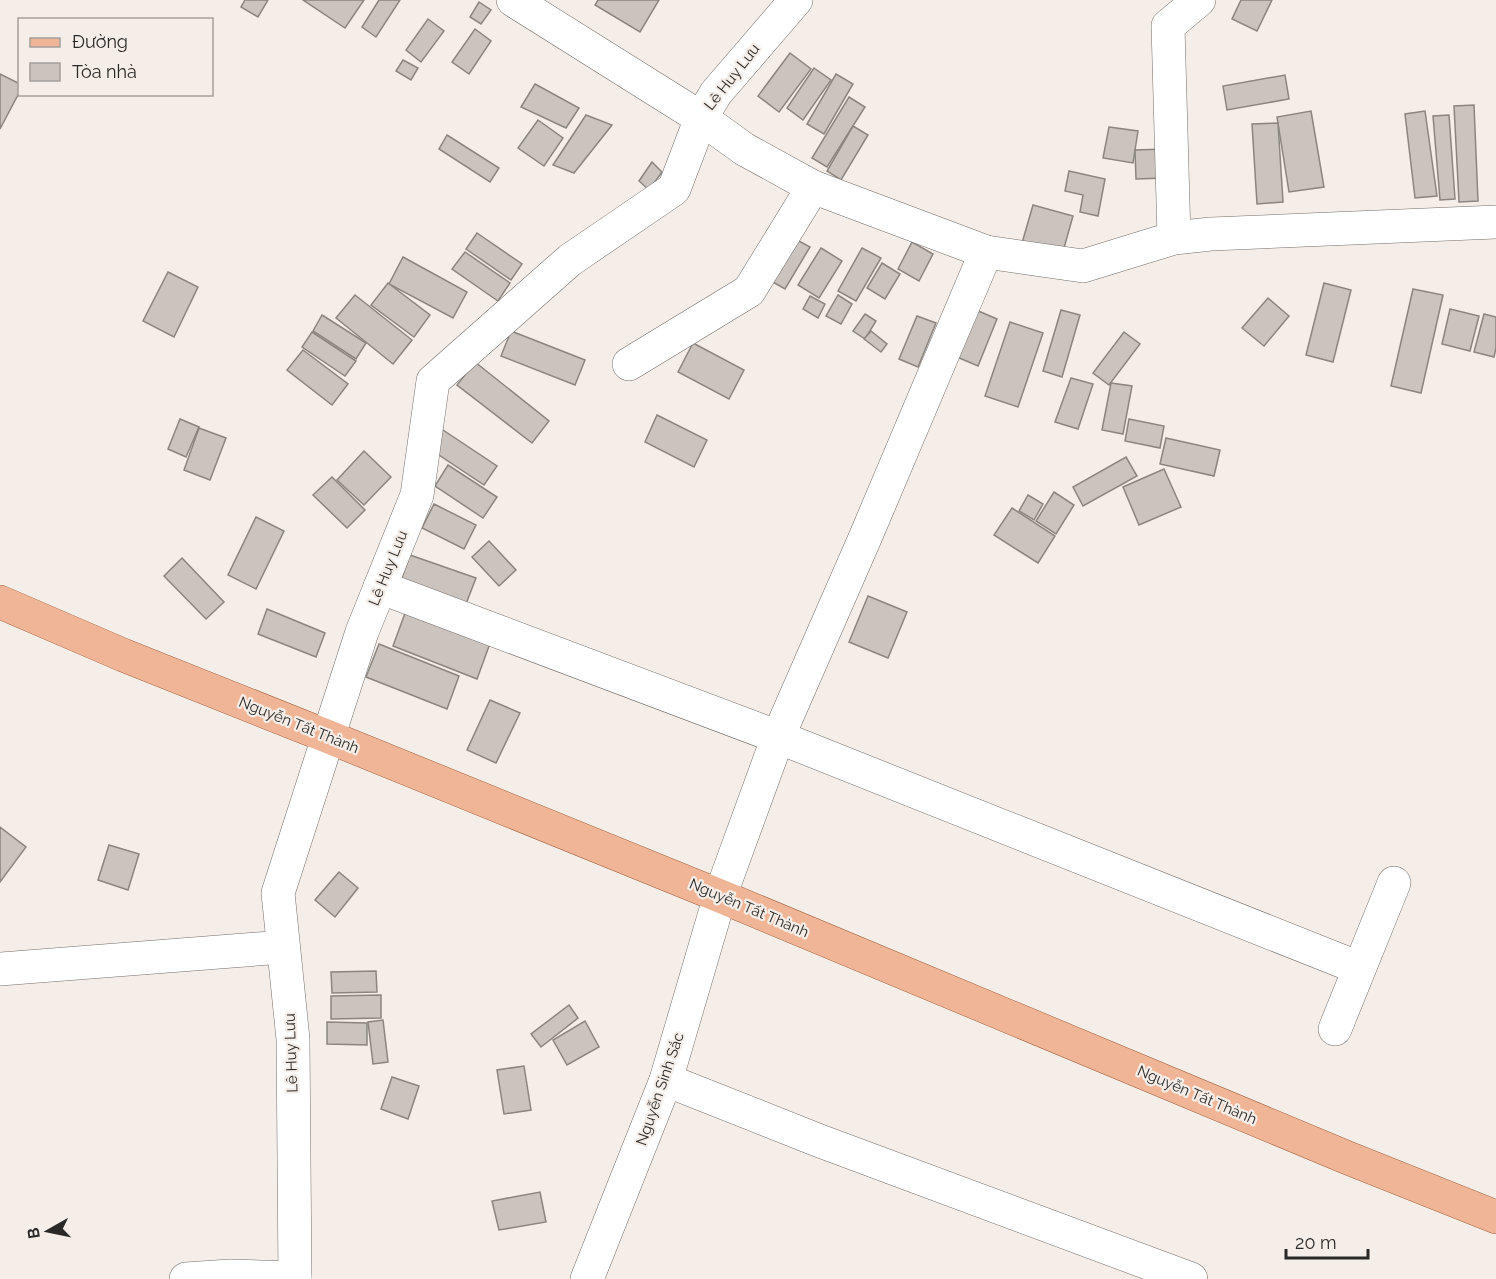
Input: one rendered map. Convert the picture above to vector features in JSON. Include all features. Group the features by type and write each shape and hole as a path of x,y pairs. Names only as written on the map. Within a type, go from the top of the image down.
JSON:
{"main road":[{"name":"Nguyễn Tất Thành","path":"0,602 123,655 720,896 1496,1217"}],"street":[{"path":"513,0 701,118 744,149 813,187 986,252 1083,266 1174,238 1211,234 1496,222"},
{"name":"Lê Huy Lưu","path":"295,1278 293,1039 278,893 362,632 417,495 433,381 570,260 674,189 701,118 716,93 796,0"},
{"path":"1174,238 1168,26 1199,0"},
{"path":"629,364 749,291 813,187"},
{"name":"Nguyễn Sinh Sắc","path":"589,1278 666,1080 720,896 778,737 986,252"},
{"path":"380,587 778,737 1359,968"},
{"path":"1335,1029 1394,883"},
{"path":"0,969 284,947"},
{"path":"666,1080 820,1141 1191,1279"},
{"path":"186,1279 231,1276 295,1278"}],"building":[{"path":"245,0 268,0 258,17 241,7"},
{"path":"303,0 364,0 345,28"},
{"path":"379,0 400,0 376,37 362,27"},
{"path":"598,0 659,0 640,32 595,5"},
{"path":"1241,0 1272,0 1257,31 1232,19"},
{"path":"479,2 491,10 481,24 470,17"},
{"path":"428,19 444,31 421,62 406,50"},
{"path":"475,29 491,41 469,74 452,62"},
{"path":"790,53 811,69 779,112 758,96"},
{"path":"403,60 418,68 411,80 396,71"},
{"path":"814,68 831,80 803,120 787,108"},
{"path":"0,74 18,83 18,95 0,129"},
{"path":"836,74 853,84 824,134 807,124"},
{"path":"1285,75 1289,99 1227,110 1223,86"},
{"path":"535,84 579,108 566,128 521,107"},
{"path":"849,97 865,107 827,167 812,158"},
{"path":"1474,105 1478,201 1459,202 1454,106"},
{"path":"1311,111 1324,187 1289,192 1277,117"},
{"path":"1425,111 1437,196 1415,198 1405,114"},
{"path":"586,115 612,125 574,173 553,165"},
{"path":"1449,115 1455,199 1440,200 1433,116"},
{"path":"538,120 563,138 544,166 518,148"},
{"path":"1278,123 1283,202 1257,204 1252,124"},
{"path":"853,126 868,135 841,180 827,171"},
{"path":"1109,127 1138,131 1133,163 1103,158"},
{"path":"447,135 499,168 490,182 439,149"},
{"path":"1164,149 1165,178 1136,179 1135,150"},
{"path":"652,162 662,172 649,190 639,181"},
{"path":"1069,171 1105,179 1098,216 1080,212 1083,195 1065,191"},
{"path":"1033,205 1073,216 1062,255 1022,243"},
{"path":"477,233 522,264 511,280 466,249"},
{"path":"788,235 810,247 785,289 764,277"},
{"path":"912,242 933,254 919,281 898,269"},
{"path":"821,248 842,261 819,298 798,285"},
{"path":"862,248 881,258 856,301 838,291"},
{"path":"465,252 510,283 498,301 452,269"},
{"path":"403,257 467,292 453,318 389,284"},
{"path":"882,263 900,274 885,299 867,288"},
{"path":"168,272 198,287 174,337 143,321"},
{"path":"388,283 430,315 414,337 371,305"},
{"path":"1324,283 1351,290 1333,362 1306,355"},
{"path":"1413,289 1443,295 1421,393 1391,386"},
{"path":"355,295 412,340 393,364 336,318"},
{"path":"838,295 852,304 841,324 826,316"},
{"path":"810,296 825,304 818,318 803,309"},
{"path":"1268,298 1289,316 1264,346 1242,328"},
{"path":"1450,309 1479,316 1470,351 1442,344"},
{"path":"976,310 997,319 978,366 957,357"},
{"path":"1061,310 1080,315 1062,377 1043,371"},
{"path":"865,314 876,321 865,339 853,331"},
{"path":"1484,314 1496,317 1494,357 1474,352"},
{"path":"322,315 366,343 356,359 313,331"},
{"path":"917,316 936,323 918,367 899,359"},
{"path":"1010,322 1043,333 1018,407 985,396"},
{"path":"511,331 585,360 575,385 501,356"},
{"path":"871,331 887,344 881,352 864,339"},
{"path":"312,332 356,361 345,376 302,347"},
{"path":"1124,332 1140,344 1109,385 1093,373"},
{"path":"693,343 744,370 729,399 678,372"},
{"path":"303,350 348,384 332,405 287,370"},
{"path":"475,362 549,421 532,443 457,385"},
{"path":"1071,378 1093,384 1078,429 1055,422"},
{"path":"1111,383 1132,386 1123,434 1102,430"},
{"path":"657,415 707,440 694,467 645,442"},
{"path":"180,419 199,427 186,457 168,449"},
{"path":"1129,419 1164,426 1160,448 1125,441"},
{"path":"199,428 226,438 210,480 184,470"},
{"path":"443,430 497,466 484,485 430,449"},
{"path":"1166,438 1220,450 1214,476 1160,464"},
{"path":"364,451 391,477 364,505 337,480"},
{"path":"1126,457 1137,476 1083,506 1073,487"},
{"path":"448,465 497,497 483,518 435,486"},
{"path":"1164,469 1181,507 1139,525 1123,487"},
{"path":"332,477 365,510 347,528 313,495"},
{"path":"1054,492 1074,505 1056,534 1036,521"},
{"path":"1028,495 1043,504 1034,520 1019,511"},
{"path":"434,504 476,525 464,549 422,528"},
{"path":"1012,508 1055,536 1038,563 994,535"},
{"path":"256,517 284,531 256,589 228,575"},
{"path":"489,541 516,570 499,586 472,557"},
{"path":"410,555 476,578 466,604 401,580"},
{"path":"182,558 224,602 206,619 164,576"},
{"path":"868,596 907,612 888,658 849,642"},
{"path":"408,605 492,638 477,679 393,646"},
{"path":"267,609 325,633 316,657 258,634"},
{"path":"379,644 459,676 447,709 366,677"},
{"path":"490,700 520,713 496,763 467,750"},
{"path":"0,827 26,847 0,882"},
{"path":"109,845 139,854 128,890 98,880"},
{"path":"339,872 358,888 335,917 315,900"},
{"path":"376,971 377,992 332,993 331,972"},
{"path":"381,995 381,1018 331,1019 331,996"},
{"path":"569,1005 578,1018 541,1047 531,1034"},
{"path":"383,1020 388,1062 373,1064 368,1022"},
{"path":"585,1021 599,1047 567,1065 553,1040"},
{"path":"327,1022 367,1023 367,1045 327,1044"},
{"path":"524,1066 531,1110 504,1114 497,1070"},
{"path":"392,1077 419,1086 408,1119 381,1109"},
{"path":"540,1192 546,1222 499,1230 492,1201"}]}
